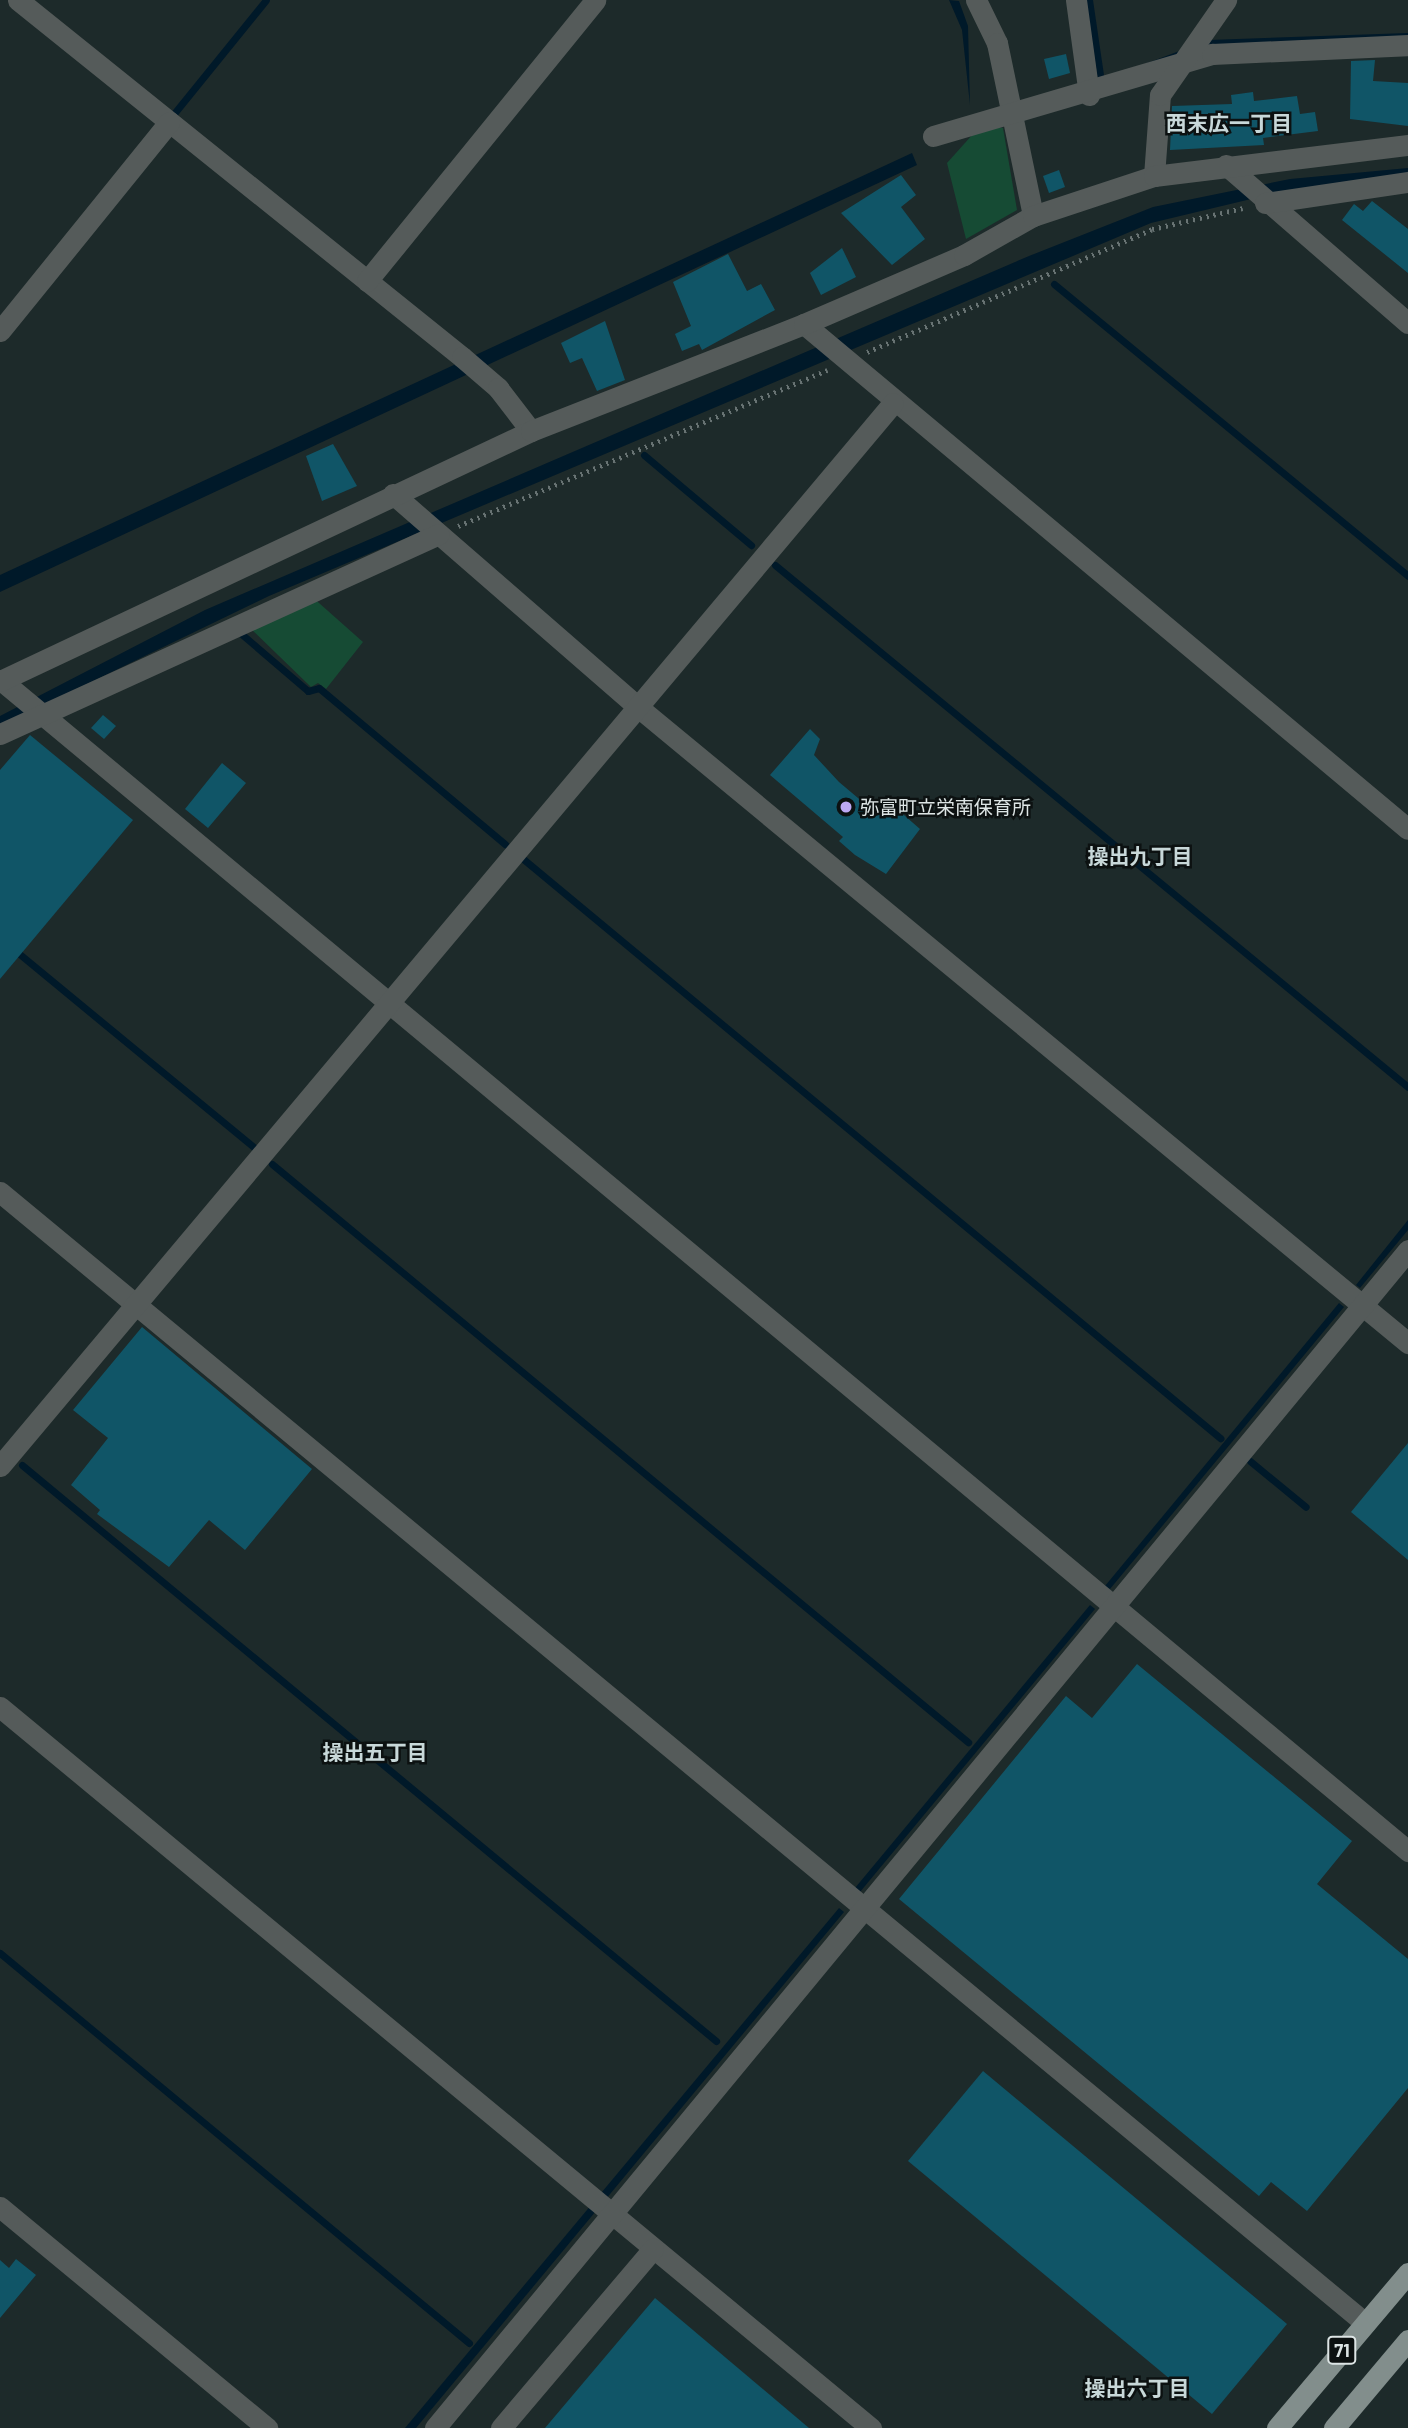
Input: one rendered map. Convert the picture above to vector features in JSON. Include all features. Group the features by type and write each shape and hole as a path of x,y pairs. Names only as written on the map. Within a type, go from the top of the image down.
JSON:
{"main road":[{"name":"71","path":"1277,2428 1408,2273"},
{"name":"71","path":"1334,2428 1405,2349"}],"street":[{"path":"18,0 480,372 531,431"},
{"path":"368,281 595,0"},
{"path":"976,0 998,43 1033,216"},
{"path":"1076,0 1089,95"},
{"path":"1154,176 1160,95 1226,0"},
{"path":"933,136 1011,112 1089,95 1187,55 1287,46 1408,45"},
{"path":"0,331 169,122"},
{"path":"1408,145 1226,165 1154,176 1033,216 964,255 804,324 531,431 0,680 387,1006 1408,1851"},
{"path":"1226,165 1265,204 1408,323"},
{"path":"1265,204 1408,182"},
{"path":"804,324 893,402 1408,830"},
{"path":"0,1466 893,402"},
{"path":"393,495 638,707 1408,1343"},
{"path":"0,734 439,534"},
{"path":"0,1192 1365,2323"},
{"path":"435,2428 613,2216 1408,1250"},
{"path":"0,1707 871,2428"},
{"path":"0,2207 267,2428"},
{"path":"501,2428 653,2249"}],"green space":[{"path":"982,124 1003,128 1017,210 966,239 947,163"},
{"path":"310,595 363,642 326,689 318,683 311,687 246,624"}],"water":[{"path":"949,0 959,1 968,26 970,105 962,30"},
{"path":"1086,0 1093,0 1105,82 1098,81"},
{"path":"1408,33 1408,40 1115,75 1209,40"},
{"path":"912,153 917,165 0,592 0,575"},
{"path":"1408,168 1408,178 1272,194 1151,223 269,596 0,726 0,716 205,610 1029,256 1153,207 1290,179"},
{"path":"1408,1220 1408,1230 1360,1288 1356,1285"},
{"path":"1339,1303 1344,1307 1110,1589 1105,1586"},
{"path":"1090,1605 1095,1609 860,1892 855,1888"},
{"path":"839,1908 844,1912 416,2428 405,2428"}],"building":[{"path":"1066,54 1070,73 1049,79 1044,59"},
{"path":"1375,60 1373,81 1408,83 1408,126 1350,119 1351,61"},
{"path":"1253,92 1254,101 1297,96 1300,114 1315,112 1318,131 1263,138 1264,145 1170,150 1172,106 1232,104 1231,95"},
{"path":"1059,170 1065,187 1049,193 1043,176"},
{"path":"901,175 916,195 901,207 925,239 892,265 841,213"},
{"path":"1372,201 1408,229 1408,273 1342,220 1354,204 1363,211"},
{"path":"842,248 856,277 821,295 810,273"},
{"path":"728,254 747,291 761,284 775,310 702,350 699,344 682,351 675,334 691,326 673,282"},
{"path":"605,321 625,380 597,391 582,358 570,363 561,343"},
{"path":"333,444 357,486 322,501 306,456"},
{"path":"103,715 116,726 104,739 91,728"},
{"path":"810,729 820,739 814,755 839,782 877,814 897,809 920,829 886,874 855,855 839,841 843,837 770,775"},
{"path":"30,735 133,820 0,979 0,770"},
{"path":"222,763 246,783 208,828 185,809"},
{"path":"142,1327 312,1469 245,1550 209,1520 169,1567 97,1514 100,1510 71,1485 108,1438 73,1410"},
{"path":"1408,1443 1408,1560 1351,1512"},
{"path":"1137,1664 1352,1841 1317,1884 1408,1959 1408,2088 1307,2211 1271,2182 1259,2196 899,1899 1066,1696 1092,1718"},
{"path":"983,2071 1287,2324 1212,2414 908,2161"},
{"path":"16,2259 36,2275 0,2318 0,2260 9,2268"},
{"path":"655,2298 809,2428 545,2428"}],"waterway":[{"path":"172,116 266,0"},
{"path":"1054,284 1408,576"},
{"path":"644,455 751,545"},
{"path":"775,565 1408,1087"},
{"path":"238,631 308,691 319,688 505,844"},
{"path":"522,858 1220,1438"},
{"path":"0,938 255,1148"},
{"path":"272,1164 968,1742"},
{"path":"1250,1461 1306,1507"},
{"path":"22,1465 716,2041"},
{"path":"0,1953 469,2343"}],"place":[{"name":"弥富町立栄南保育所","path":"846,807"}],"district":[{"name":"西末広一丁目","path":"1229,123"},
{"name":"操出九丁目","path":"1140,856"},
{"name":"操出五丁目","path":"375,1752"},
{"name":"操出六丁目","path":"1137,2388"}]}
